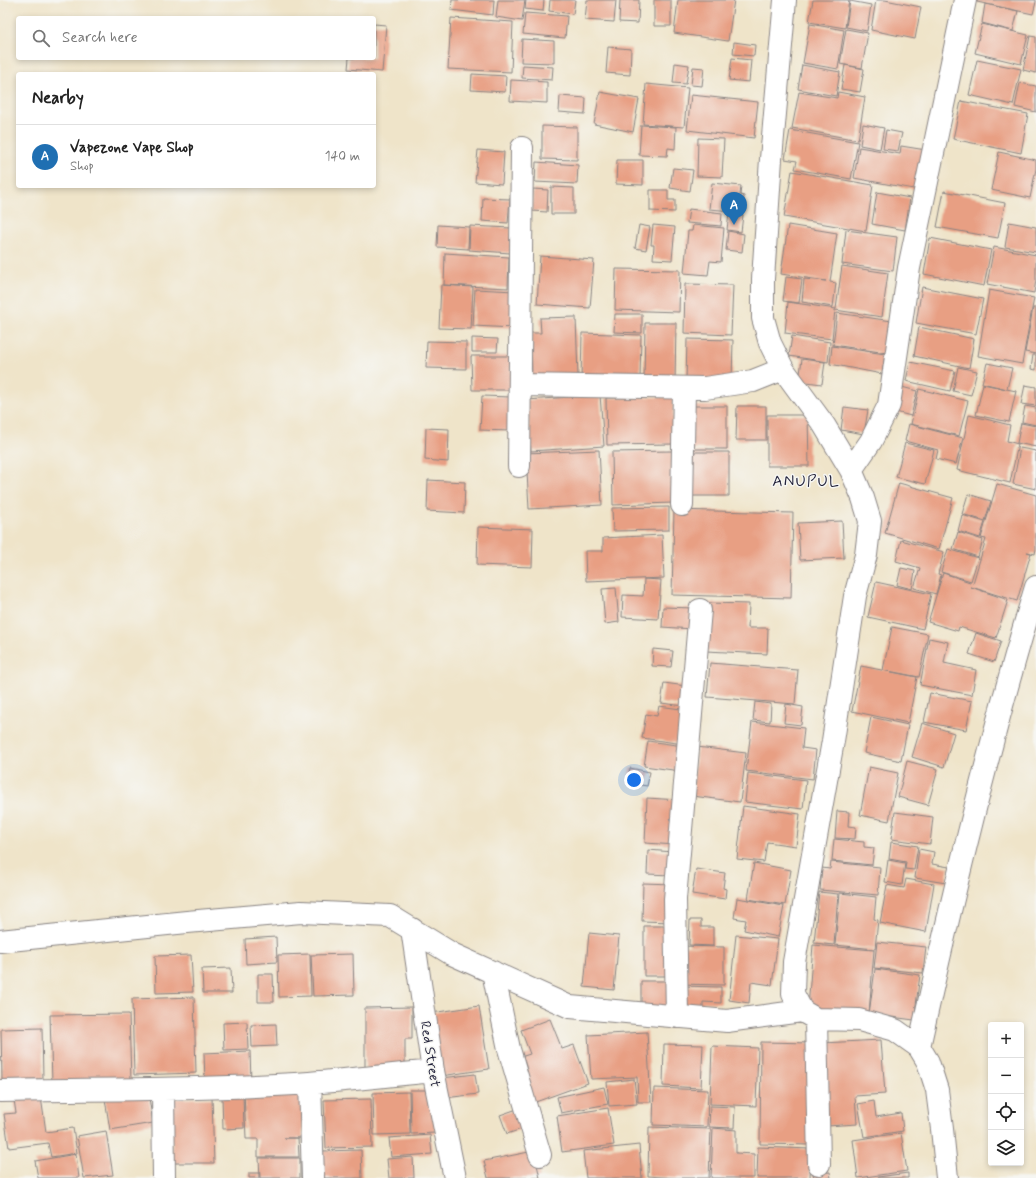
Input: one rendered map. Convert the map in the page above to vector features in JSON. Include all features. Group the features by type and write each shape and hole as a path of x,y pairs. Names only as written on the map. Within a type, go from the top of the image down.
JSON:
{"street":[{"path":"785,0 771,159 763,279 763,318 770,343 783,368 824,425 851,470 863,498 870,521 866,555 855,596 833,741 794,962 793,994 809,1015 819,1164"},
{"path":"851,470 871,440 889,405 910,268 965,0"},
{"path":"519,466 522,148"},
{"path":"520,385 706,388 753,381 783,368"},
{"path":"682,505 684,388"},
{"path":"919,1047 947,920 1010,670 1036,587"},
{"path":"677,1017 675,899 700,610"},
{"path":"0,942 187,922 301,912 390,916 452,954 570,1007 727,1021 809,1015 860,1020 895,1030 919,1047 928,1062 936,1090 947,1178"},
{"name":"Red Street","path":"412,929 433,1071 455,1178"},
{"path":"493,972 509,1049 540,1155"},
{"path":"0,1091 108,1088 163,1089 310,1083 433,1071"},
{"path":"310,1083 313,1178"},
{"path":"163,1089 164,1178"}],"building":[{"path":"452,0 494,0 493,15 451,10"},
{"path":"498,0 525,0 522,21 496,17"},
{"path":"526,0 544,0 543,11 525,9"},
{"path":"550,0 575,0 573,14 549,11"},
{"path":"587,0 616,0 614,22 585,20"},
{"path":"620,0 639,0 638,23 619,22"},
{"path":"654,0 671,0 671,26 654,26"},
{"path":"678,0 734,0 728,41 674,33"},
{"path":"813,0 849,0 845,28 809,22"},
{"path":"876,0 885,0 921,7 915,39 871,30"},
{"path":"977,0 1036,0 1036,2 1033,14 977,2"},
{"path":"850,1 871,5 867,31 846,27"},
{"path":"985,4 1018,11 1013,31 982,23"},
{"path":"525,13 567,16 565,38 523,34"},
{"path":"451,18 513,22 511,72 448,69"},
{"path":"376,24 386,25 382,72 348,69 349,60 376,60"},
{"path":"810,24 844,30 838,69 803,63"},
{"path":"982,24 1028,35 1021,64 975,53"},
{"path":"846,29 868,33 862,68 840,64"},
{"path":"1030,36 1036,37 1036,73 1023,70"},
{"path":"522,39 554,41 554,63 521,62"},
{"path":"734,42 755,45 754,56 733,54"},
{"path":"608,47 631,49 630,75 606,73"},
{"path":"732,58 751,60 749,82 729,80"},
{"path":"977,60 1021,69 1013,105 969,95"},
{"path":"675,63 689,65 686,84 673,83"},
{"path":"523,65 553,67 552,80 522,78"},
{"path":"802,65 840,72 836,96 798,89"},
{"path":"845,65 864,69 860,92 841,89"},
{"path":"693,67 704,68 702,86 691,85"},
{"path":"472,74 506,76 505,92 471,90"},
{"path":"511,80 547,82 547,103 510,101"},
{"path":"1020,83 1036,86 1036,112 1015,107"},
{"path":"646,84 688,88 684,127 643,124"},
{"path":"600,92 639,99 633,132 594,124"},
{"path":"799,92 837,98 838,92 865,97 858,140 792,128"},
{"path":"691,95 758,102 754,138 687,130"},
{"path":"560,96 586,98 585,114 559,112"},
{"path":"961,101 1028,114 1021,153 953,139"},
{"path":"863,124 884,128 880,149 860,145"},
{"path":"641,125 676,127 675,149 668,148 667,156 639,155"},
{"path":"542,126 577,127 577,160 542,159"},
{"path":"790,130 858,142 851,179 795,169 797,161 785,159"},
{"path":"886,130 902,133 898,151 883,149"},
{"path":"698,138 724,139 722,177 697,176"},
{"path":"901,146 926,150 919,190 854,178 859,147 900,154"},
{"path":"478,150 504,152 502,184 475,182"},
{"path":"999,152 1036,160 1036,169 1030,198 991,190"},
{"path":"617,160 643,160 643,185 616,184"},
{"path":"536,162 578,165 577,184 535,182"},
{"path":"673,168 693,170 690,191 670,188"},
{"path":"792,171 873,185 866,231 784,217"},
{"path":"712,183 741,186 740,195 744,196 743,212 709,209"},
{"path":"551,187 574,188 574,214 551,214"},
{"path":"533,189 548,190 547,212 532,211"},
{"path":"650,190 668,190 668,200 675,200 675,212 650,211"},
{"path":"944,191 1005,203 998,238 937,227"},
{"path":"877,192 910,198 905,230 872,224"},
{"path":"483,198 510,199 508,223 482,221"},
{"path":"689,209 722,213 721,226 687,223"},
{"path":"729,212 743,215 741,232 727,230"},
{"path":"1009,222 1036,227 1036,252 1005,247"},
{"path":"438,225 469,227 468,249 437,247"},
{"path":"639,225 650,227 646,250 635,248"},
{"path":"653,225 675,227 672,260 653,259 654,245 651,245"},
{"path":"693,225 724,228 721,262 710,261 708,275 684,273 688,231 692,231"},
{"path":"788,225 837,233 830,282 836,283 833,307 802,302 804,279 826,281 781,274"},
{"path":"470,226 511,228 510,253 469,250"},
{"path":"846,230 897,237 893,271 842,264"},
{"path":"728,231 744,234 742,252 726,250"},
{"path":"930,238 991,250 984,286 924,274"},
{"path":"994,247 1036,255 1036,280 1034,293 987,284"},
{"path":"445,253 509,257 508,288 444,285"},
{"path":"540,256 594,260 590,308 537,304"},
{"path":"842,266 888,273 882,317 835,310 832,339 785,333 788,302 836,309"},
{"path":"616,269 680,270 679,312 615,310"},
{"path":"786,277 802,279 799,303 783,301"},
{"path":"685,284 733,285 731,335 684,333"},
{"path":"441,285 473,287 471,329 439,328"},
{"path":"922,287 983,299 976,334 916,323"},
{"path":"475,289 515,291 514,328 473,326"},
{"path":"989,290 1034,298 1022,364 978,356"},
{"path":"1033,308 1036,308 1036,354 1025,352"},
{"path":"837,313 892,321 887,353 833,345"},
{"path":"615,314 642,314 642,333 614,332"},
{"path":"576,317 578,377 532,378 531,333 541,333 540,318"},
{"path":"645,323 676,323 675,382 644,381"},
{"path":"919,327 974,339 969,368 914,356"},
{"path":"582,333 641,335 640,380 581,379"},
{"path":"792,336 830,342 828,362 789,356"},
{"path":"472,338 498,339 497,352 472,352"},
{"path":"687,339 733,340 732,382 686,381"},
{"path":"427,341 466,342 466,369 426,368"},
{"path":"832,346 885,354 882,374 830,364"},
{"path":"1033,355 1036,355 1036,370 1031,369"},
{"path":"471,356 511,356 512,390 472,390"},
{"path":"802,359 825,362 822,384 799,381"},
{"path":"910,362 955,371 950,391 906,381"},
{"path":"987,363 1012,368 1007,389 982,383"},
{"path":"958,367 977,371 971,395 953,391"},
{"path":"983,384 1016,391 1009,422 976,415"},
{"path":"894,385 917,391 911,416 888,410"},
{"path":"1025,385 1036,387 1036,406 1021,404"},
{"path":"919,389 968,401 959,436 911,424"},
{"path":"600,395 604,446 531,451 527,400"},
{"path":"482,396 511,397 510,431 480,430"},
{"path":"673,397 674,444 607,445 606,398"},
{"path":"687,406 727,406 727,449 687,449"},
{"path":"737,406 766,406 766,440 736,440"},
{"path":"1025,406 1036,408 1036,425 1022,422"},
{"path":"844,407 868,410 864,434 841,430"},
{"path":"767,415 808,415 809,466 767,466"},
{"path":"969,415 1010,425 1007,441 1018,444 1010,483 957,470"},
{"path":"1021,423 1036,426 1036,447 1017,443"},
{"path":"909,424 963,438 956,464 936,459 938,450 905,441"},
{"path":"426,428 449,429 448,462 425,460"},
{"path":"905,443 934,450 925,484 896,477"},
{"path":"1020,448 1036,451 1036,489 1013,484"},
{"path":"599,450 602,505 529,509 526,453"},
{"path":"672,451 673,503 613,505 612,452"},
{"path":"688,452 729,452 729,496 688,496"},
{"path":"428,480 465,482 464,513 427,511"},
{"path":"899,483 953,498 939,549 885,533"},
{"path":"997,484 1036,495 1036,549 1035,554 1031,553 1017,601 971,587 1008,600 996,638 959,627 958,631 928,622 943,573 973,583 986,539 981,538"},
{"path":"968,494 991,501 985,521 962,514"},
{"path":"669,507 669,530 613,531 612,508"},
{"path":"674,510 793,513 791,598 672,595"},
{"path":"962,515 985,522 980,538 958,531"},
{"path":"842,521 844,558 800,560 798,523"},
{"path":"478,527 533,529 532,567 477,565"},
{"path":"958,532 983,540 978,557 953,549"},
{"path":"662,535 664,578 586,581 585,551 603,551 603,538"},
{"path":"901,540 944,552 938,574 941,575 936,594 914,588 920,568 896,561"},
{"path":"948,549 978,558 971,581 941,572"},
{"path":"901,568 915,571 912,589 897,585"},
{"path":"644,579 661,580 658,619 622,617 623,595 643,596"},
{"path":"876,582 931,594 923,629 868,617"},
{"path":"616,588 619,622 605,624 602,589"},
{"path":"708,603 749,604 748,628 768,628 767,654 706,651"},
{"path":"663,607 694,608 693,629 662,627"},
{"path":"892,627 928,634 919,677 883,670"},
{"path":"976,633 1001,641 994,662 969,654"},
{"path":"929,638 948,642 944,663 976,670 972,695 920,685"},
{"path":"653,649 673,651 671,667 652,666"},
{"path":"710,663 798,670 795,704 707,697"},
{"path":"861,666 917,677 908,723 852,711"},
{"path":"664,683 686,686 684,706 661,703"},
{"path":"930,693 972,701 966,730 924,722"},
{"path":"755,702 771,704 770,722 753,720"},
{"path":"786,704 803,707 801,725 784,723"},
{"path":"659,706 688,710 683,744 642,738 646,714 657,716"},
{"path":"871,717 908,725 901,761 864,753"},
{"path":"752,722 804,728 802,748 816,750 813,779 746,771"},
{"path":"922,723 954,733 944,767 912,757"},
{"path":"648,741 683,746 680,771 644,766"},
{"path":"697,747 746,753 740,802 692,796"},
{"path":"907,761 938,769 928,805 898,797"},
{"path":"869,767 898,773 889,821 860,815"},
{"path":"630,768 650,772 647,786 628,783"},
{"path":"748,773 806,780 803,809 745,802"},
{"path":"647,798 679,800 676,845 645,843"},
{"path":"743,806 800,814 796,846 767,842 764,862 737,859"},
{"path":"837,811 849,812 848,826 856,827 855,839 835,838"},
{"path":"895,812 933,817 930,844 891,839"},
{"path":"834,839 864,842 864,847 874,848 872,865 832,861"},
{"path":"891,842 918,846 914,870 905,869 906,862 889,859"},
{"path":"919,849 934,852 932,864 949,867 946,883 915,878"},
{"path":"648,850 673,852 671,875 647,874"},
{"path":"888,860 905,863 902,885 885,882"},
{"path":"831,862 880,867 878,895 820,890 822,868 830,869"},
{"path":"754,863 791,870 785,905 748,899"},
{"path":"696,869 725,873 723,888 726,889 725,899 692,894"},
{"path":"906,879 934,884 926,932 880,923 887,885 904,888"},
{"path":"643,883 672,884 671,922 642,921"},
{"path":"819,892 838,894 834,945 814,943"},
{"path":"840,893 876,897 874,919 878,920 875,949 835,945"},
{"path":"737,898 784,906 778,937 744,930 746,920 734,918"},
{"path":"690,920 701,920 701,927 713,927 713,946 689,945"},
{"path":"644,926 670,926 670,976 644,976"},
{"path":"589,933 619,936 614,990 584,987"},
{"path":"736,935 778,939 772,985 751,982 749,1003 729,1000"},
{"path":"276,937 277,962 246,964 245,939"},
{"path":"877,942 926,947 923,973 874,968"},
{"path":"813,945 874,950 869,1014 808,1008"},
{"path":"679,946 724,947 724,985 678,984"},
{"path":"310,954 311,996 279,997 278,955"},
{"path":"353,954 354,995 313,996 311,955"},
{"path":"191,955 193,992 156,993 155,956"},
{"path":"231,968 232,993 203,993 202,969"},
{"path":"875,969 920,975 914,1020 869,1014"},
{"path":"258,974 273,974 274,1002 258,1002"},
{"path":"641,981 671,981 671,1011 641,1011"},
{"path":"679,986 721,987 721,1003 703,1002 703,1015 679,1014"},
{"path":"194,997 196,1073 134,1075 132,999"},
{"path":"479,1006 489,1069 441,1076 431,1013"},
{"path":"412,1007 412,1039 405,1039 405,1069 365,1069 365,1008"},
{"path":"129,1014 131,1080 52,1082 50,1015"},
{"path":"550,1019 562,1049 574,1045 588,1083 530,1104 514,1059 530,1054 521,1030"},
{"path":"247,1022 248,1049 224,1050 223,1023"},
{"path":"276,1024 277,1046 252,1047 251,1025"},
{"path":"42,1028 43,1079 2,1080 1,1029"},
{"path":"647,1032 651,1102 638,1102 637,1077 591,1079 588,1035"},
{"path":"881,1040 885,1094 855,1096 857,1124 827,1126 822,1043"},
{"path":"761,1042 813,1043 812,1145 760,1144"},
{"path":"664,1044 703,1045 701,1088 663,1086"},
{"path":"712,1046 758,1048 756,1106 710,1104"},
{"path":"250,1051 251,1081 205,1082 204,1053"},
{"path":"475,1074 478,1094 445,1098 442,1078"},
{"path":"634,1079 637,1104 609,1106 607,1082"},
{"path":"604,1087 608,1104 561,1113 557,1097"},
{"path":"654,1088 708,1090 707,1127 653,1125"},
{"path":"302,1089 303,1138 298,1138 299,1157 258,1157 258,1139 246,1139 244,1090"},
{"path":"410,1090 435,1090 436,1133 411,1134"},
{"path":"148,1092 153,1123 110,1130 105,1099"},
{"path":"409,1092 410,1134 374,1135 373,1093"},
{"path":"243,1095 244,1128 223,1129 222,1096"},
{"path":"41,1097 46,1132 73,1128 77,1153 51,1157 48,1143 9,1148 4,1114 16,1113 14,1100"},
{"path":"212,1098 214,1163 173,1163 170,1099"},
{"path":"371,1099 372,1147 326,1148 324,1100"},
{"path":"874,1101 876,1117 901,1113 903,1131 864,1137 858,1104"},
{"path":"710,1106 735,1107 734,1128 709,1127"},
{"path":"523,1107 530,1126 507,1134 500,1115"},
{"path":"608,1108 614,1145 562,1152 557,1116"},
{"path":"649,1127 711,1129 709,1178 648,1176"},
{"path":"713,1128 736,1130 736,1153 754,1154 754,1178 711,1178"},
{"path":"106,1131 113,1175 84,1178 77,1136"},
{"path":"901,1133 907,1171 858,1178 853,1140"},
{"path":"430,1135 432,1154 391,1157 389,1138"},
{"path":"639,1145 642,1178 586,1178 583,1151"},
{"path":"758,1147 811,1149 810,1178 757,1178"},
{"path":"361,1150 362,1178 322,1178 321,1151"},
{"path":"534,1151 540,1178 488,1178 484,1161"},
{"path":"76,1154 79,1178 38,1178 35,1161"},
{"path":"413,1157 414,1178 389,1178 387,1159"},
{"path":"259,1158 300,1158 300,1178 260,1178"},
{"path":"830,1172 831,1178 814,1178 813,1174"},
{"path":"249,1173 259,1173 259,1178 249,1178"},
{"path":"908,1173 908,1178 878,1178 878,1177"}],"place":[{"name":"Vapezone Vape Shop","path":"734,225"}],"district":[{"name":"ANUPUL","path":"806,480"}]}
